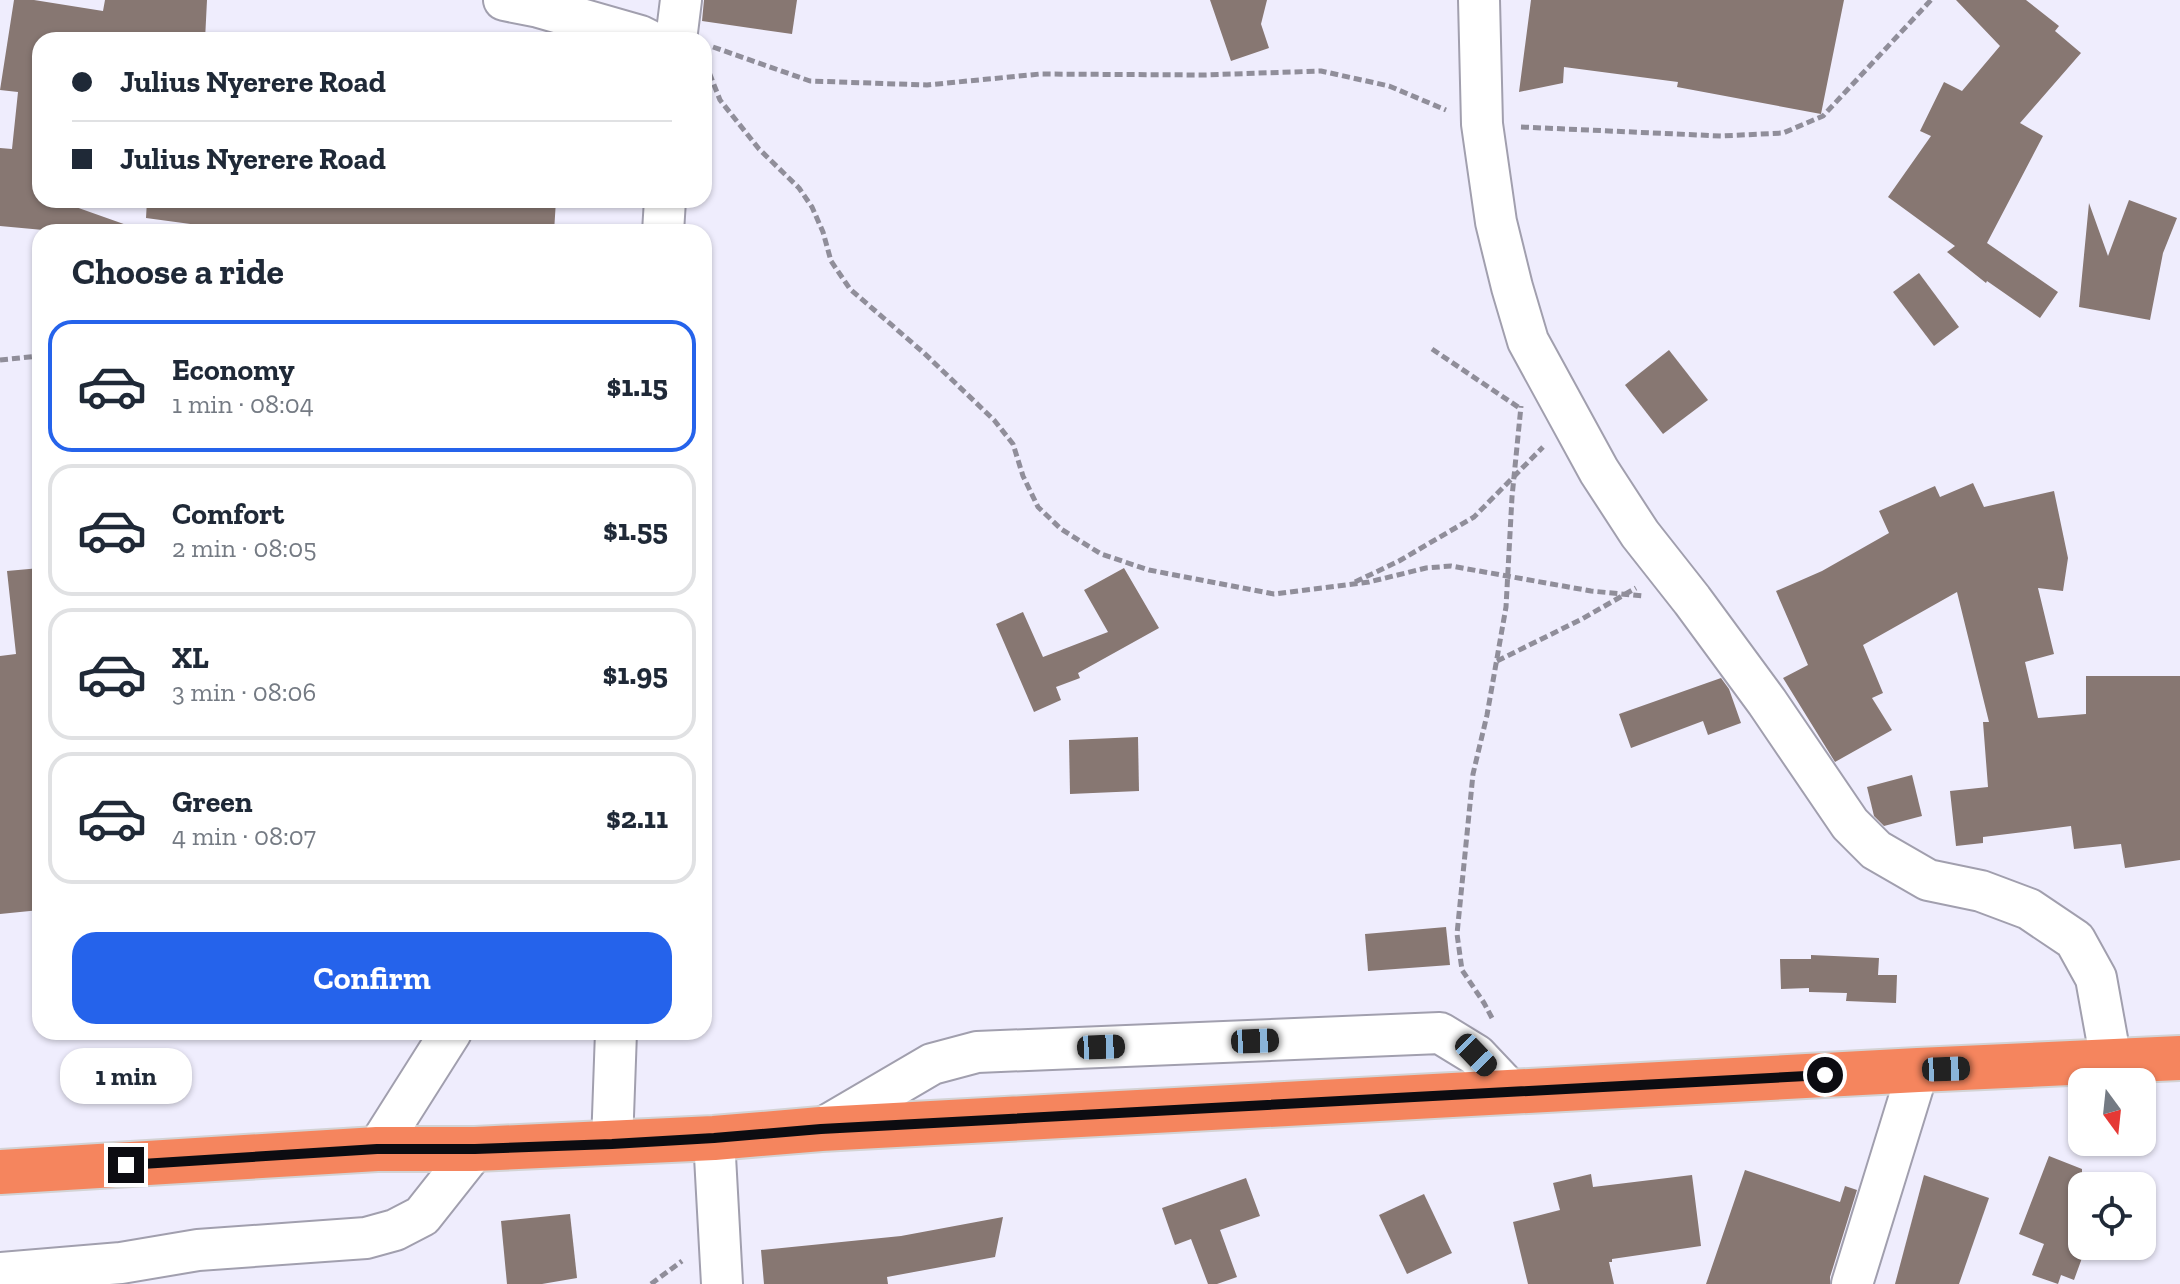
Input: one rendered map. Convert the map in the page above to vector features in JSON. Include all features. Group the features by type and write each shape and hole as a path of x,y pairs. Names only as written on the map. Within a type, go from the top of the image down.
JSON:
{"highway":[{"path":"0,1172 377,1149 612,1144 1505,1086 2180,1058"}],"street":[{"path":"504,0 539,7 622,32"},
{"path":"677,32 681,0"},
{"path":"1479,0 1482,124 1496,222 1528,341 1558,418 1599,471 1640,534 1767,702 1850,824 1876,850 1928,880 1981,891 2029,909 2075,940 2096,978 2111,1061"},
{"path":"821,1129 932,1064 977,1052 1440,1033 1476,1055 1505,1086"},
{"path":"377,1149 446,1040"},
{"path":"612,1144 616,1040"},
{"path":"1852,1284 1918,1070"},
{"path":"714,1138 722,1284"},
{"path":"0,1273 121,1263 198,1250 366,1238 395,1230 422,1216 475,1149"},
{"path":"79,1284 121,1263"}],"path":[{"path":"712,47 810,81 927,85 1040,74 1203,75 1321,71 1389,86 1482,124 1721,136 1783,133 1823,116 1931,0"},
{"path":"712,80 720,100 759,149 799,188 812,207 831,261 850,289 924,353 994,420 1013,444 1023,476 1038,507 1061,529 1101,554 1149,570 1274,594 1348,585 1426,568 1451,566 1624,594 1680,584"},
{"path":"1505,1086 1502,1048 1484,1003 1462,970 1457,934 1473,774 1506,607 1514,477 1528,341"},
{"path":"1348,585 1399,561 1474,517 1540,451 1558,418 1520,409 1432,349"},
{"path":"0,360 32,357"},
{"path":"1496,661 1582,619 1624,594 1680,584"}],"building":[{"path":"14,0 34,0 103,11 105,0 207,0 205,32 32,32 32,208 79,208 124,224 32,224 32,229 0,226 0,148 12,149 18,92 0,90"},
{"path":"704,0 797,0 792,34 702,21"},
{"path":"1210,0 1267,0 1261,24 1269,48 1231,61"},
{"path":"1531,0 1844,0 1821,114 1677,87 1678,82 1564,67 1563,83 1519,92"},
{"path":"1956,0 2026,0 2059,26 2055,31 2081,53 2020,123 2043,136 1987,243 2058,292 2040,318 1986,283 1947,252 1955,246 1888,197 1931,136 1920,131 1944,82 1962,91 2000,46"},
{"path":"2129,200 2177,218 2163,253 2150,320 2079,307 2089,203 2108,256"},
{"path":"147,208 556,208 554,224 190,224 146,218"},
{"path":"1919,273 1959,327 1934,346 1893,292"},
{"path":"1669,350 1708,400 1663,434 1625,385"},
{"path":"1973,483 1984,507 2054,491 2068,558 2063,591 2038,588 2054,654 2025,662 2038,718 2086,714 2086,676 2180,676 2180,860 2125,868 2121,844 2074,849 2071,826 1983,837 1983,843 1956,846 1950,791 1988,787 1983,722 1989,722 1957,592 1863,645 1883,693 1872,698 1892,730 1835,762 1783,678 1808,665 1776,591 1822,571 1889,533 1879,511 1935,486 1940,497"},
{"path":"1124,568 1159,628 1078,673 1080,678 1056,687 1061,700 1034,712 996,624 1023,612 1043,657 1108,632 1084,590"},
{"path":"32,569 32,911 0,914 0,656 16,654 7,571"},
{"path":"1721,678 1729,689 1741,723 1708,735 1703,721 1631,748 1619,714"},
{"path":"1138,737 1139,791 1070,794 1069,740"},
{"path":"1912,775 1922,816 1884,826 1874,816 1867,787"},
{"path":"1446,927 1450,965 1368,971 1365,934"},
{"path":"1811,955 1879,958 1878,975 1897,975 1896,1003 1846,1001 1847,993 1809,992 1809,988 1781,989 1780,959 1811,959"},
{"path":"2049,1156 2082,1169 2082,1172 2068,1172 2068,1260 2081,1260 2074,1280 2061,1275 2058,1284 2032,1275 2044,1244 2019,1234"},
{"path":"1745,1170 1840,1202 1845,1186 1857,1190 1830,1284 1706,1284"},
{"path":"1591,1174 1593,1187 1692,1175 1701,1246 1612,1259 1609,1262 1614,1284 1528,1284 1513,1222 1560,1210 1553,1183"},
{"path":"1924,1175 1989,1198 1959,1284 1895,1284"},
{"path":"1246,1178 1260,1216 1220,1230 1237,1277 1208,1284 1191,1239 1175,1245 1162,1208"},
{"path":"1424,1194 1452,1253 1407,1274 1379,1215"},
{"path":"570,1214 577,1278 542,1284 507,1284 501,1221"},
{"path":"1003,1217 995,1257 887,1277 888,1284 764,1284 761,1250 901,1236"}],"route":[{"path":"126,1165 377,1149 612,1144 821,1129 1825,1075"}]}
